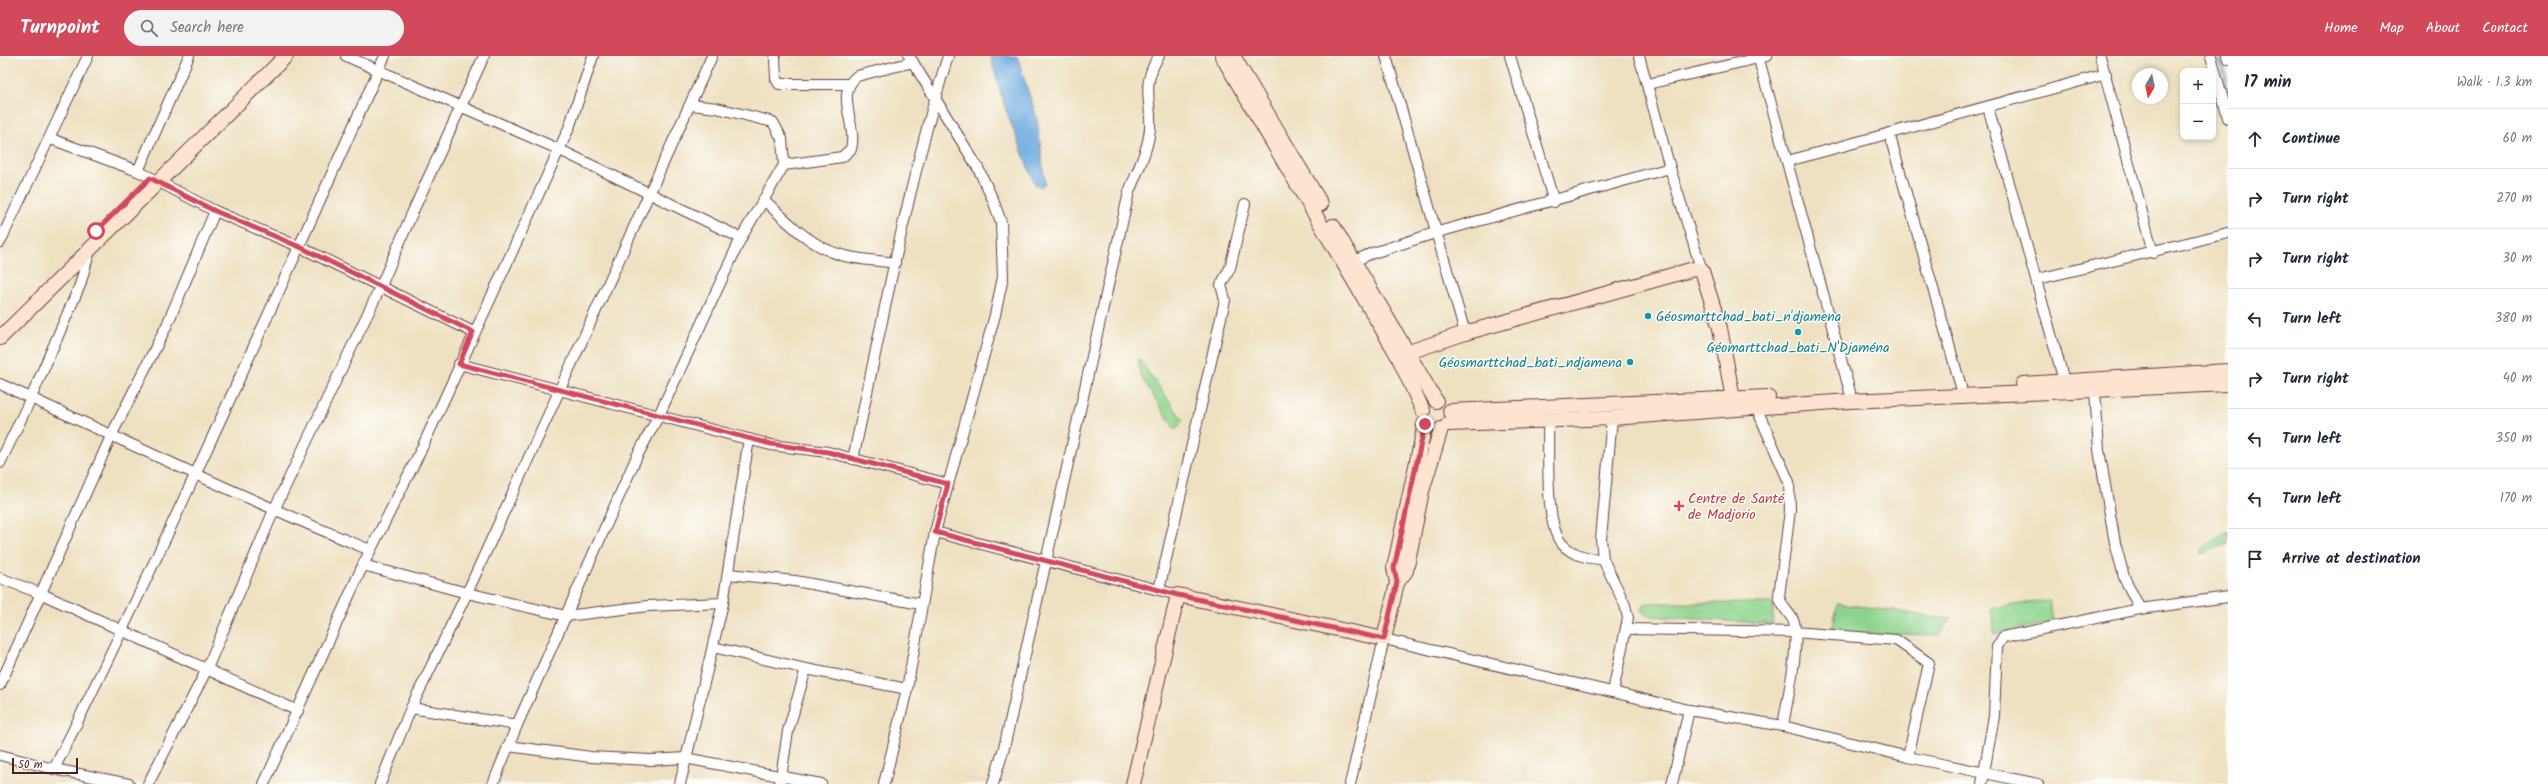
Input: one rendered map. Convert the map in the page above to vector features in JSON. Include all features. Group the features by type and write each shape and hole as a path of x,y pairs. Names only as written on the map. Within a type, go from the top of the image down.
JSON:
{"street":[{"path":"0,242 51,139 88,56"},
{"path":"149,177 189,56"},
{"path":"0,327 149,177 274,56"},
{"path":"0,338 90,250 149,177 286,56"},
{"path":"346,56 558,149 741,238"},
{"path":"54,769 123,631 300,247 385,56"},
{"path":"148,784 206,670 274,510 380,288 484,56"},
{"path":"264,784 370,550 420,452 473,332 578,105 593,56"},
{"path":"380,784 411,708 467,594 560,391 579,345 650,195 712,56"},
{"path":"853,459 895,263 935,96 948,56"},
{"path":"993,784 1004,748 1129,192 1150,136 1148,96 1150,70 1159,56"},
{"path":"1222,56 1349,263 1409,352 1436,402"},
{"path":"1233,56 1349,263 1401,361 1424,418 1432,429 1446,421 1733,398 1961,388 2066,387 2095,391 2228,384"},
{"path":"1386,56 1438,232 1465,333"},
{"path":"1510,56 1554,202"},
{"path":"1639,56 1648,84 1670,168 1720,328 1733,398"},
{"path":"2100,56 2153,252"},
{"path":"2211,56 2228,118"},
{"path":"1648,84 1761,57 1850,392"},
{"path":"775,58 776,79 779,84 849,84"},
{"path":"784,165 842,157 847,153 853,143 846,94 849,84 857,76 911,59 978,168 993,200 1001,222 1003,277 995,315 935,532 920,604 906,689 884,784"},
{"path":"1788,161 1889,132 1988,107 2106,74"},
{"path":"493,784 517,725 637,456 659,415 741,238 784,165 782,139 772,122 717,108 691,105"},
{"path":"1988,107 2038,279 2066,387"},
{"path":"1889,132 1961,388"},
{"path":"51,139 149,177 215,211 300,247 380,288 473,332"},
{"path":"1349,263 1438,232 1554,202 1670,168"},
{"path":"764,200 811,241 825,250 840,255 895,263"},
{"path":"1159,590 1225,300 1221,285 1230,268 1245,204"},
{"path":"0,685 42,594 112,434 167,326 215,211"},
{"path":"2038,279 2228,233"},
{"path":"0,463 31,398 80,286 90,250"},
{"path":"1409,352 1465,333 1683,271 1702,271"},
{"path":"459,364 749,439 771,444 828,452 948,484"},
{"path":"1446,421 1612,418 2066,387 2228,371"},
{"path":"0,384 195,472 274,510 370,550"},
{"path":"2095,391 2099,450 2115,543 2124,578 2140,609"},
{"path":"1350,784 1397,582 1394,568 1424,418 1428,404 1436,402 1445,404 1446,421 1422,491 1406,571 1397,582"},
{"path":"1756,407 1789,482 1790,510 1779,596 1781,607 1794,621 1794,653 1783,726"},
{"path":"1612,418 1601,539 1603,559 1625,605 1628,618 1627,629 1613,692"},
{"path":"1548,420 1551,521 1558,540 1573,552 1588,559 1603,559"},
{"path":"680,784 730,574 749,439"},
{"path":"935,532 1178,595 1384,639 1689,710 1783,726 1908,757 1983,779 2038,784"},
{"path":"363,565 467,594 566,616 648,606 723,603"},
{"path":"730,574 795,581 920,604"},
{"path":"0,578 42,594 298,711"},
{"path":"1133,784 1178,595"},
{"path":"1983,779 1994,716 1996,656 1999,641 2003,637 2016,633 2140,609 2228,597"},
{"path":"1627,629 1794,632 1896,640 1929,663 1908,757"},
{"path":"713,647 806,669 906,689"},
{"path":"781,779 788,731 806,669"},
{"path":"411,708 517,725"},
{"path":"1672,784 1689,710"},
{"path":"508,746 591,757 652,760 685,758 781,779 821,784"},
{"path":"0,755 54,769 129,784"}],"green space":[{"path":"1138,358 1183,420 1175,430 1140,375"},
{"path":"2228,531 2228,544 2201,554 2203,548"},
{"path":"2050,600 2053,622 1994,634 1991,608"},
{"path":"1646,603 1773,603 1773,624 1650,616 1640,610"},
{"path":"1838,603 1950,619 1939,635 1831,633"}],"water":[{"path":"990,56 1017,56 1037,119 1045,183 1041,187 1035,185 1006,110"}],"waterway":[{"path":"2219,56 2228,90"}],"place":[{"name":"Géosmarttchad_bati_n'djamena","path":"1648,316"},
{"name":"Géomarttchad_bati_N'Djaména","path":"1798,332"},
{"name":"Géosmarttchad_bati_ndjamena","path":"1630,362"},
{"name":"Centre de Santé de Madjorio","path":"1679,506"}],"route":[{"path":"96,231 150,178 215,211 300,247 380,288 473,332 459,364 771,444 828,452 948,484 935,532 1178,595 1384,639 1396,591 1397,582 1394,568 1425,424"}]}
